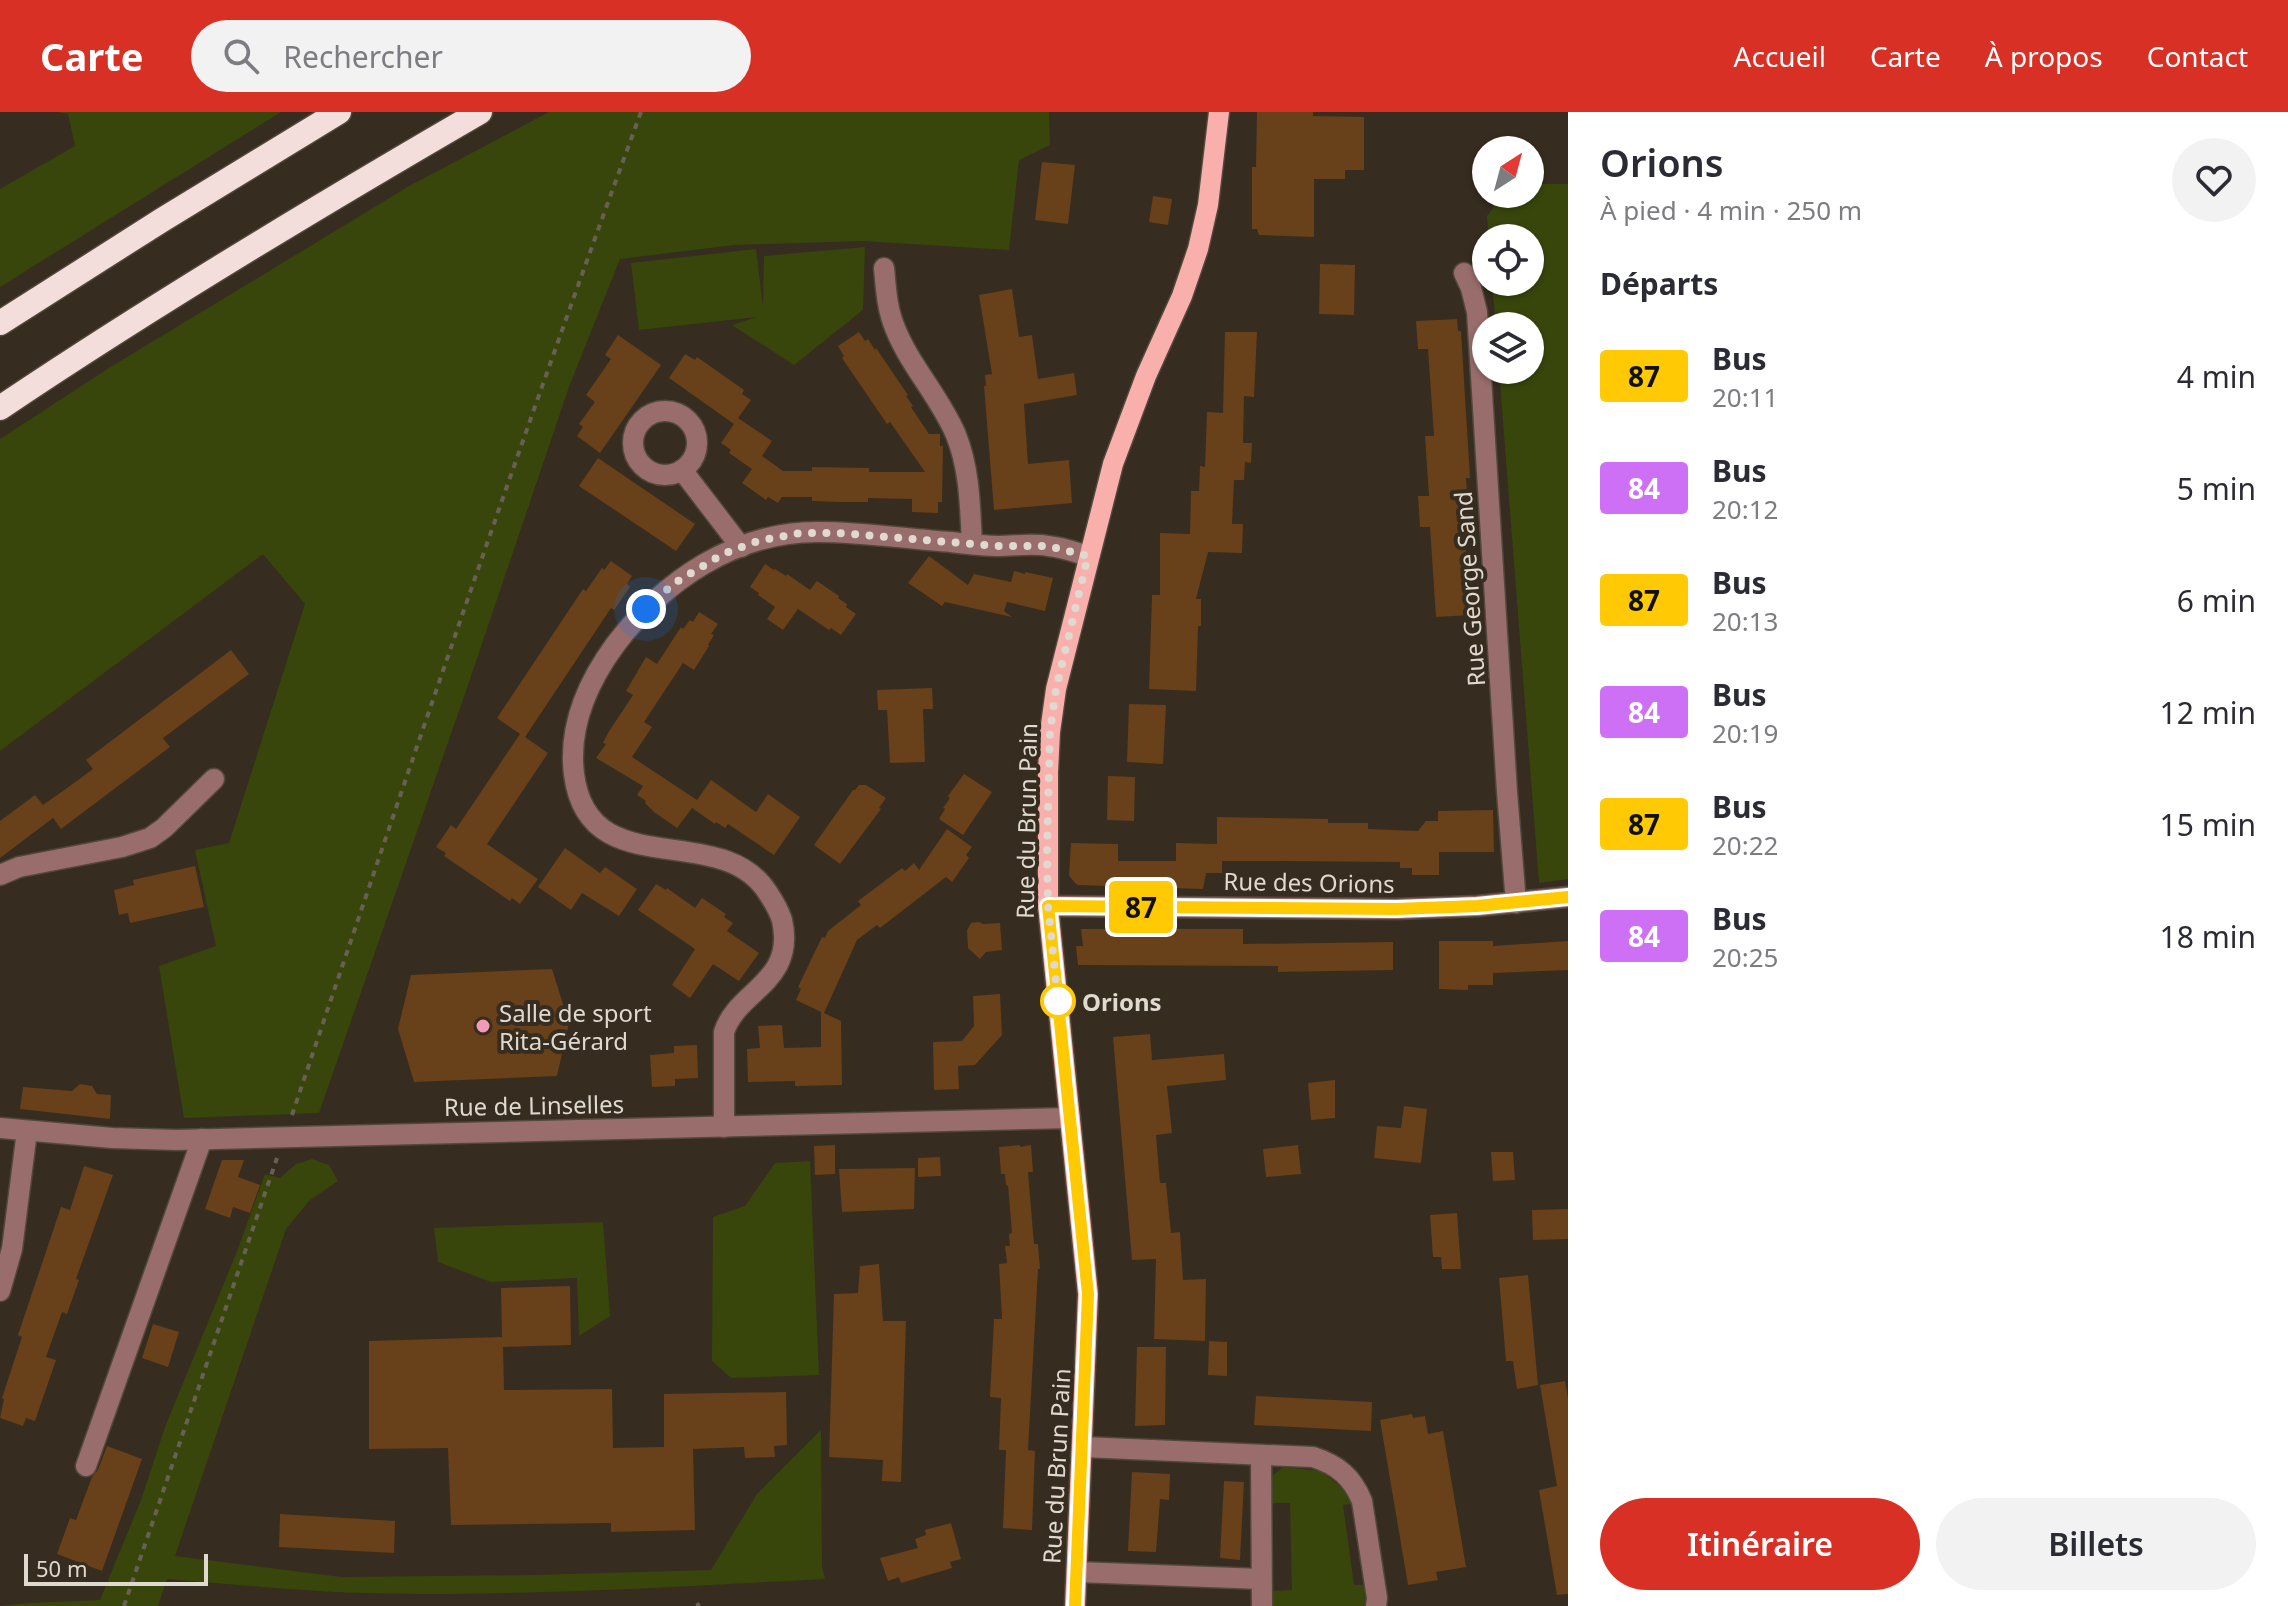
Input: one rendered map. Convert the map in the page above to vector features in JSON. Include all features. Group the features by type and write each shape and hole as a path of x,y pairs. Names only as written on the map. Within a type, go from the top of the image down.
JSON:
{"highway":[{"path":"0,323 339,112"},
{"path":"0,408 320,205 480,112"}],"main road":[{"name":"Rue du Brun Pain","path":"1075,1606 1088,1294 1048,906 1050,732 1056,689 1113,464 1146,376 1182,296 1198,249 1208,205 1219,112"}],"street":[{"path":"884,268 887,299 896,332 957,437 968,480 972,544"},
{"name":"Rue George Sand","path":"1464,273 1477,312 1516,903"},
{"path":"682,470 741,547"},
{"path":"724,1127 724,1032 734,1013 761,988 778,964 783,935 778,912 765,887 740,867 712,857 630,843 603,830 592,819 577,790 573,757 584,696 603,662 631,625 680,579 741,547 780,537 818,532 972,544 1048,546 1088,556"},
{"path":"0,875 19,867 122,847 150,838 214,779"},
{"name":"Rue des Orions","path":"1048,906 1396,909 1568,897"},
{"name":"Rue de Linselles","path":"0,1128 126,1138 202,1139 1070,1118"},
{"path":"0,1291 12,1249 27,1131"},
{"path":"86,1466 202,1139"},
{"path":"1083,1447 1321,1459 1343,1471 1356,1487 1362,1501 1376,1606"},
{"path":"1261,1455 1262,1606"},
{"path":"1077,1572 1261,1579"}],"path":[{"path":"124,1606 433,700 641,112"}],"green space":[{"path":"58,112 281,112 0,287 0,189 75,146 68,114"},
{"path":"549,112 1049,112 1050,145 1019,160 1009,250 862,241 734,245 620,259 569,387 319,1113 184,1118 159,966 216,946 195,850 229,843 305,604 263,554 0,751 0,439 109,368 411,185"},
{"path":"1544,184 1568,184 1568,879 1539,883 1500,384 1544,384 1544,312 1495,312 1493,296 1544,296 1544,224 1488,224 1487,216 1493,208 1544,208"},
{"path":"865,247 863,310 794,365 732,325 757,317 639,330 631,263 756,249 763,307 764,256"},
{"path":"312,1159 329,1165 338,1181 309,1201 286,1229 175,1556 341,1577 711,1570 757,1494 821,1430 822,1566 825,1579 594,1590 420,1594 313,1591 167,1579 158,1606 0,1606 100,1600 265,1174 280,1178 296,1164"},
{"path":"810,1161 819,1375 731,1378 712,1361 713,1217 745,1206 775,1163"},
{"path":"603,1222 610,1316 579,1336 577,1278 491,1282 438,1262 434,1228"},
{"path":"1283,1467 1321,1471 1351,1495 1352,1504 1343,1505 1354,1585 1364,1585 1363,1606 1272,1606 1272,1591 1292,1590 1290,1503 1272,1503 1272,1476"}],"building":[{"path":"1257,112 1313,112 1313,116 1364,117 1364,170 1345,170 1345,179 1314,179 1314,237 1259,235 1257,229 1252,229 1252,167 1256,167"},
{"path":"1042,162 1075,165 1068,224 1035,220"},
{"path":"1153,196 1172,199 1168,225 1149,222"},
{"path":"1320,264 1355,265 1354,315 1319,314"},
{"path":"1012,289 1019,337 1032,335 1038,379 1074,373 1077,395 1024,404 1028,464 1069,460 1072,503 994,510 984,386 985,375 992,374 979,295"},
{"path":"1457,319 1458,331 1461,331 1470,478 1466,478 1467,494 1462,494 1470,615 1436,617 1430,527 1420,527 1418,496 1429,496 1425,436 1434,436 1428,349 1418,349 1416,321"},
{"path":"859,332 865,341 868,339 876,348 908,395 911,407 929,434 940,434 940,446 943,446 942,502 938,502 938,513 912,512 912,499 868,498 868,502 839,502 812,501 812,497 782,497 778,503 768,497 766,500 742,483 752,469 729,453 731,450 721,443 734,424 669,378 685,354 695,360 697,357 744,390 742,394 751,400 738,418 772,441 762,456 783,471 812,471 812,467 869,468 869,472 925,472 890,422 887,424 842,358 844,356 838,346"},
{"path":"1225,332 1257,332 1254,397 1244,396 1243,443 1252,443 1251,463 1245,462 1244,480 1234,480 1232,524 1243,524 1242,553 1208,552 1196,599 1201,599 1201,626 1198,626 1196,691 1149,689 1152,595 1160,595 1160,533 1190,534 1191,491 1199,491 1200,466 1205,467 1207,412 1223,413"},
{"path":"618,335 661,365 600,453 577,436 583,427 579,424 595,402 586,395 611,359 605,355"},
{"path":"598,458 695,524 676,551 579,486"},
{"path":"929,556 968,585 974,574 1011,582 1014,571 1053,578 1045,611 1007,602 1004,611 1012,617 945,602 942,606 908,583"},
{"path":"611,561 632,576 627,584 630,587 614,610 611,608 525,737 548,753 487,844 538,879 520,904 512,898 510,901 444,856 446,853 436,847 451,825 456,829 520,734 497,718 583,589 586,591 602,568 604,570"},
{"path":"765,564 810,590 817,581 839,596 847,604 846,607 856,614 841,635 798,609 783,630 767,619 775,607 750,587"},
{"path":"699,612 718,624 711,634 714,635 709,646 694,670 683,663 644,722 652,727 632,757 697,800 711,780 756,812 768,794 800,817 774,855 728,824 725,828 715,824 692,808 677,828 637,795 643,786 596,758 633,695 626,691 646,657 657,664 681,627 683,629 690,620 693,622"},
{"path":"231,650 249,674 163,738 170,747 61,829 53,818 0,858 0,821 35,795 43,805 93,769 86,760"},
{"path":"932,688 933,709 923,709 925,762 890,763 887,710 878,710 877,690"},
{"path":"1129,704 1166,705 1163,764 1127,762"},
{"path":"964,774 992,792 963,835 939,819 950,798 948,796"},
{"path":"1108,776 1135,777 1134,821 1107,820"},
{"path":"859,785 866,785 886,798 840,864 814,845"},
{"path":"1493,810 1494,852 1439,852 1439,875 1412,875 1412,868 1400,868 1400,862 1222,861 1222,873 1206,873 1203,889 1077,885 1069,876 1071,843 1118,844 1118,861 1176,861 1176,843 1217,844 1217,817 1328,819 1328,823 1368,823 1368,829 1418,831 1426,821 1438,821 1438,811"},
{"path":"947,829 972,847 966,855 969,858 952,882 946,877 880,928 877,925 857,940 824,1013 841,1021 842,1085 795,1086 795,1081 748,1082 747,1049 760,1048 758,1026 782,1025 784,1048 821,1047 821,1012 796,1000 801,989 798,987 822,937 825,938 828,931 861,905 858,901 902,868 905,871 914,863 919,870"},
{"path":"565,848 600,873 605,867 637,889 619,916 582,893 571,910 538,887"},
{"path":"195,866 204,907 130,923 128,913 119,915 114,890 134,885 133,880"},
{"path":"656,884 695,908 702,898 726,914 724,917 733,923 727,931 759,953 739,981 713,964 690,998 672,985 695,949 638,910"},
{"path":"971,923 1000,923 1002,950 986,952 980,959 968,948 967,930"},
{"path":"1081,929 1243,929 1243,944 1393,942 1393,970 1278,972 1278,966 1078,965 1076,946 1083,946"},
{"path":"1439,941 1493,941 1493,946 1568,941 1568,970 1493,973 1493,985 1468,985 1468,990 1439,989"},
{"name":"Salle de sport Rita-Gérard","path":"552,969 569,1023 557,1076 414,1082 398,1029 411,975"},
{"path":"1000,994 1002,1035 975,1065 958,1066 959,1089 934,1090 933,1042 962,1041 974,1026 973,996"},
{"path":"1150,1034 1152,1060 1224,1054 1226,1080 1167,1086 1172,1133 1156,1135 1160,1183 1166,1183 1171,1233 1180,1232 1183,1280 1206,1279 1205,1341 1154,1339 1156,1259 1132,1260 1113,1037"},
{"path":"697,1045 698,1078 675,1079 675,1086 652,1087 650,1055 674,1053 674,1046"},
{"path":"1335,1080 1335,1118 1311,1120 1308,1083"},
{"path":"80,1084 92,1086 97,1094 111,1095 110,1119 20,1109 23,1087 72,1091"},
{"path":"1404,1106 1427,1109 1421,1163 1374,1158 1377,1126 1401,1128"},
{"path":"835,1145 835,1174 815,1175 814,1146"},
{"path":"1031,1145 1033,1172 1028,1172 1034,1244 1038,1244 1040,1269 1028,1450 1035,1451 1032,1530 1003,1528 1006,1450 999,1450 1001,1398 990,1397 994,1319 1002,1319 999,1264 1007,1263 1005,1246 1010,1246 1009,1234 1012,1233 1008,1185 1005,1174 1001,1174 999,1147"},
{"path":"1298,1145 1301,1174 1266,1177 1263,1149"},
{"path":"1491,1152 1513,1152 1515,1180 1493,1181"},
{"path":"940,1157 941,1176 918,1177 918,1158"},
{"path":"222,1160 244,1160 238,1177 260,1185 250,1213 233,1207 230,1218 205,1209"},
{"path":"84,1166 113,1175 76,1279 79,1280 67,1314 62,1312 46,1357 56,1360 35,1421 26,1418 23,1426 0,1418 2,1398 22,1337 18,1335 61,1207 70,1210"},
{"path":"915,1168 914,1209 842,1212 839,1169"},
{"path":"1568,1209 1568,1239 1533,1240 1532,1210"},
{"path":"1457,1213 1461,1269 1442,1269 1441,1257 1433,1257 1430,1215"},
{"path":"879,1264 883,1321 906,1321 901,1482 882,1481 883,1460 829,1457 834,1294 858,1293 860,1266"},
{"path":"1528,1275 1538,1385 1517,1389 1513,1361 1506,1361 1499,1278"},
{"path":"570,1286 571,1345 503,1347 504,1390 612,1389 613,1448 664,1447 664,1394 786,1392 787,1445 774,1446 775,1457 745,1458 744,1447 693,1449 695,1530 611,1532 611,1523 451,1525 448,1448 369,1449 369,1341 502,1337 501,1288"},
{"path":"153,1324 179,1332 168,1367 142,1358"},
{"path":"1209,1341 1227,1342 1227,1376 1208,1375"},
{"path":"1137,1347 1166,1347 1165,1425 1135,1426"},
{"path":"1565,1381 1568,1398 1568,1594 1557,1595 1539,1490 1557,1486 1540,1385"},
{"path":"1256,1396 1372,1402 1371,1431 1254,1425"},
{"path":"1412,1414 1413,1418 1425,1416 1428,1434 1443,1431 1466,1567 1436,1572 1438,1580 1408,1585 1380,1420"},
{"path":"107,1446 142,1459 102,1571 57,1554 70,1518 76,1520"},
{"path":"1132,1472 1170,1474 1169,1500 1160,1499 1156,1552 1128,1551"},
{"path":"1224,1481 1244,1482 1240,1560 1220,1558"},
{"path":"280,1514 395,1521 394,1553 279,1547"},
{"path":"951,1523 961,1559 950,1562 952,1568 901,1583 899,1577 888,1581 880,1558 918,1548 915,1539 926,1535 925,1530"}],"bus line":[{"name":"87","path":"1075,1606 1088,1294 1048,906 1396,909 1449,908 1568,897"}],"place":[{"name":"Orions","path":"1058,1001"},
{"name":"Salle de sport Rita-Gérard","path":"483,1026"}],"route":[{"path":"646,609 673,584 723,554 758,541 800,533 839,533 997,546 1048,546 1088,556 1056,689 1050,732 1048,906 1058,1001"}]}
